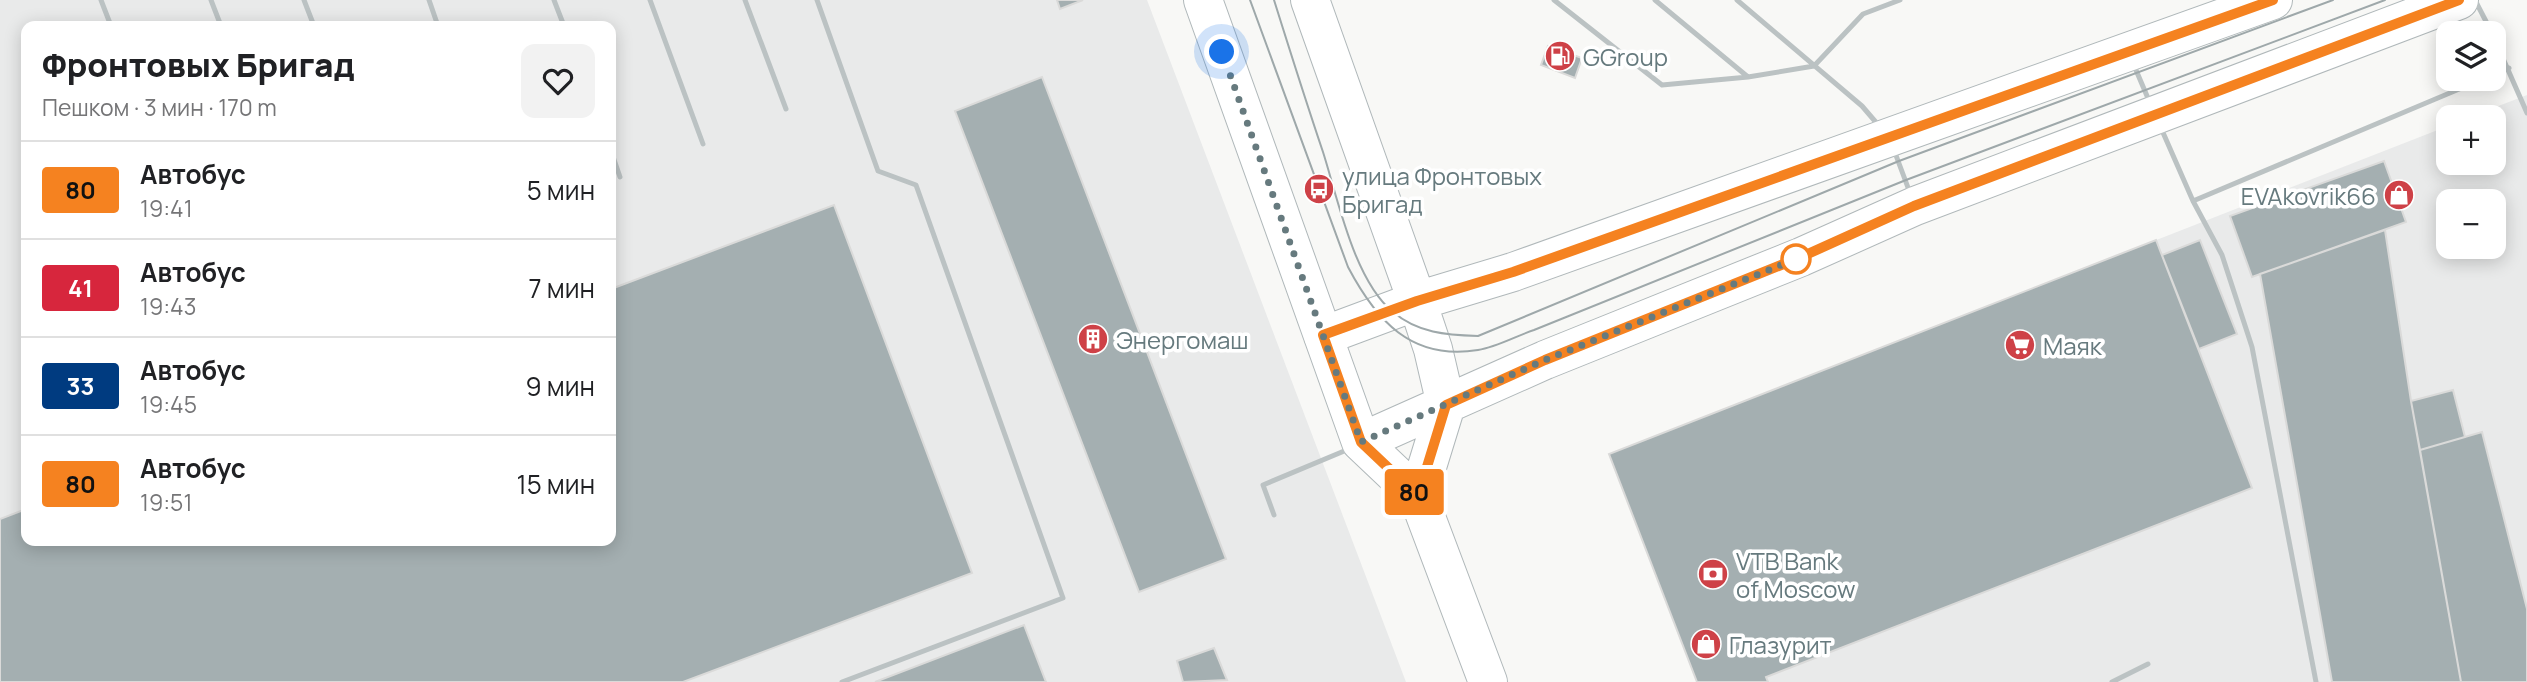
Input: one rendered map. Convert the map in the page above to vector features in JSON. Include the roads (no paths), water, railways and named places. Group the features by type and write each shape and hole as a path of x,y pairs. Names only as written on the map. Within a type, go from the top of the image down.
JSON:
{"main road":[{"path":"1203,0 1361,442 1418,496 1488,682"},
{"path":"1310,0 1417,301 1446,405 1418,496"},
{"path":"1323,335 1417,301 1513,272 1889,136 2129,54 2273,0"},
{"path":"1361,442 1545,360 1801,257 1914,206 2154,113 2459,0"}],"lane":[{"path":"101,0 109,21"},
{"path":"211,0 218,21"},
{"path":"304,0 312,21"},
{"path":"429,0 436,21"},
{"path":"554,0 562,21"},
{"path":"650,0 703,144"},
{"path":"745,0 786,109"},
{"path":"817,0 878,170 916,185 1063,598 842,682"},
{"path":"1554,0 1662,85 1748,77 1814,66 1863,14 1900,0"},
{"path":"1655,0 1748,77"},
{"path":"1737,0 1861,106 1889,136 1914,206"},
{"path":"2475,0 2486,21"},
{"path":"2129,54 2193,201 2222,254 2252,347 2316,682"},
{"path":"2506,62 2527,113"},
{"path":"2193,201 2454,91"},
{"path":"616,165 620,177"},
{"path":"1274,515 1263,485 1335,456 1361,442"},
{"path":"2112,682 2148,664"}],"tram line":[{"path":"1250,0 1348,267 1359,286 1371,304 1398,332 1415,343 1454,352 1485,349 1499,344 1906,180 2385,0"},
{"path":"1274,0 1341,215 1368,280 1379,298 1393,312 1412,324 1444,334 1478,336 1899,161 2333,0"}],"place":[{"name":"GGroup","path":"1560,56"},
{"name":"улица Фронтовых Бригад","path":"1319,189"},
{"name":"EVAkovrik66","path":"2399,195"},
{"name":"Энергомаш","path":"1093,339"},
{"name":"Маяк","path":"2020,345"},
{"name":"VTB Bank of Moscow","path":"1713,574"},
{"name":"Глазурит","path":"1706,644"}]}
